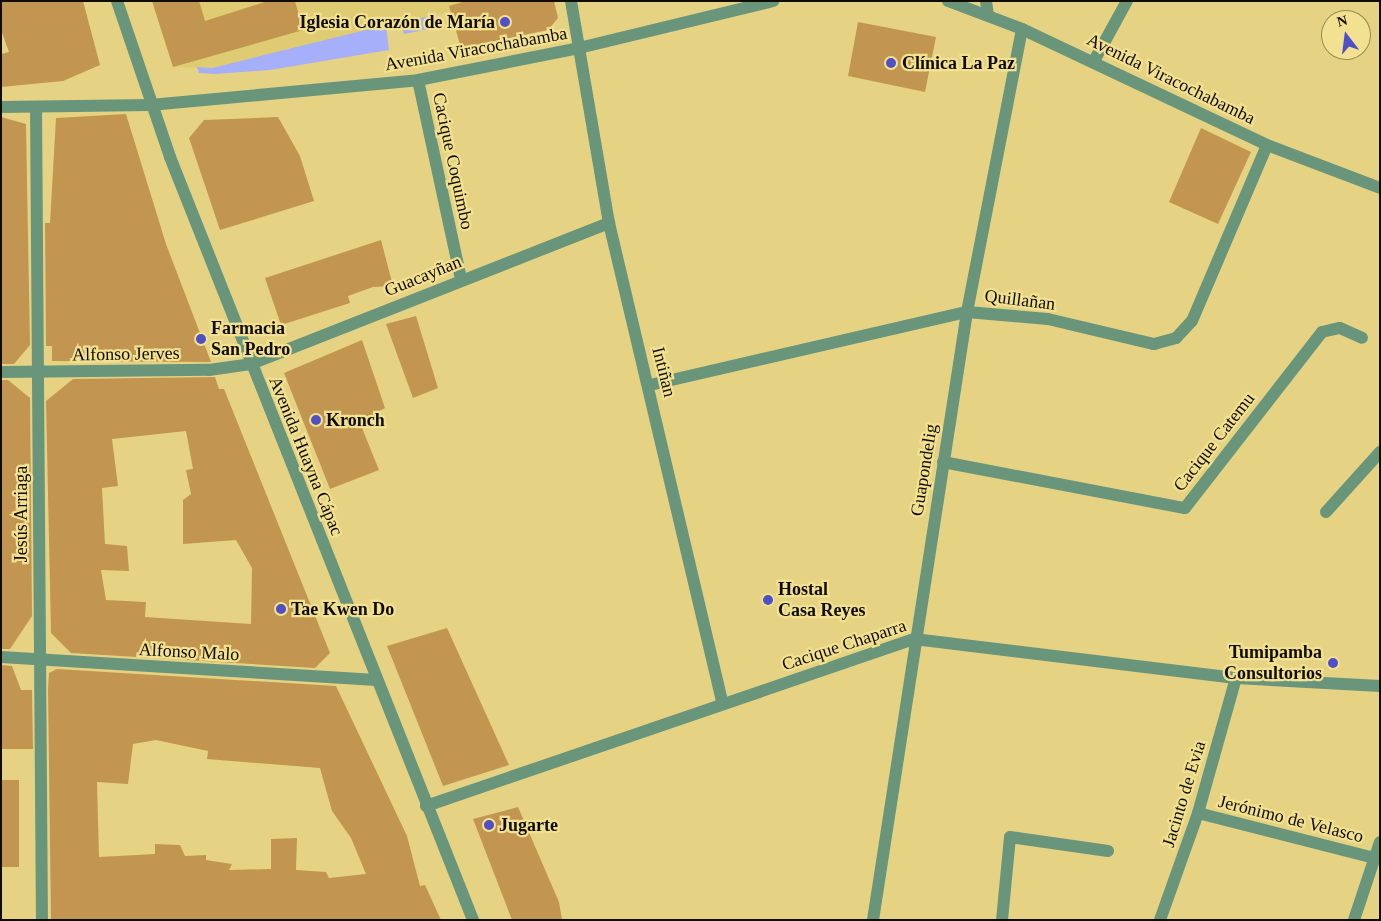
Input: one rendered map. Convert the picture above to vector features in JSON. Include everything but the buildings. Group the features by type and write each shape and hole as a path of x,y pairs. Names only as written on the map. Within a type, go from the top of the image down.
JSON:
{"street":[{"name":"Avenida Huayna Cápac","path":"116,1 150,105 472,920"},
{"name":"Intiñan","path":"570,1 609,223 650,385 723,704"},
{"name":"Avenida Viracochabamba","path":"1,107 150,105 418,80 579,48 721,6 773,1"},
{"name":"Avenida Viracochabamba","path":"948,1 988,15 1094,61 1267,145 1380,188"},
{"path":"986,1 988,15"},
{"path":"1094,61 1127,1"},
{"name":"Guapondelig","path":"873,920 914,639 967,312 1022,29"},
{"name":"Cacique Coquimbo","path":"418,80 461,279"},
{"name":"Jesús Arriaga","path":"36,108 42,920"},
{"name":"Quillañan","path":"650,385 967,312 1048,319 1154,344 1176,338 1192,321 1267,145"},
{"name":"Guacayñan","path":"251,364 461,279 609,223"},
{"name":"Cacique Catemu","path":"943,462 1185,508 1322,332 1340,328 1362,338"},
{"name":"Alfonso Jerves","path":"1,372 209,370 251,364"},
{"path":"1326,512 1380,452"},
{"name":"Cacique Chaparra","path":"426,806 914,639 1236,678 1380,686"},
{"name":"Alfonso Malo","path":"1,657 376,680"},
{"name":"Jacinto de Evia","path":"1160,920 1198,813 1236,678"},
{"name":"Jerónimo de Velasco","path":"1198,813 1374,858"},
{"path":"1002,920 1010,837 1108,850"},
{"path":"1354,920 1380,842"}],"shaded area":[{"path":"152,1 466,1 449,6 451,12 212,68 173,67"},
{"path":"431,16 434,28 404,34 400,22"},
{"path":"386,25 389,50 270,70 215,74 199,73 197,67 212,68"}],"place":[{"name":"Iglesia Corazón de María","path":"505,22"},
{"name":"Clínica La Paz","path":"891,63"},
{"name":"Farmacia San Pedro","path":"201,339"},
{"name":"Kronch","path":"316,420"},
{"name":"Hostal Casa Reyes","path":"768,600"},
{"name":"Tae Kwen Do","path":"281,609"},
{"name":"Tumipamba Consultorios","path":"1333,663"},
{"name":"Jugarte","path":"489,825"}]}
